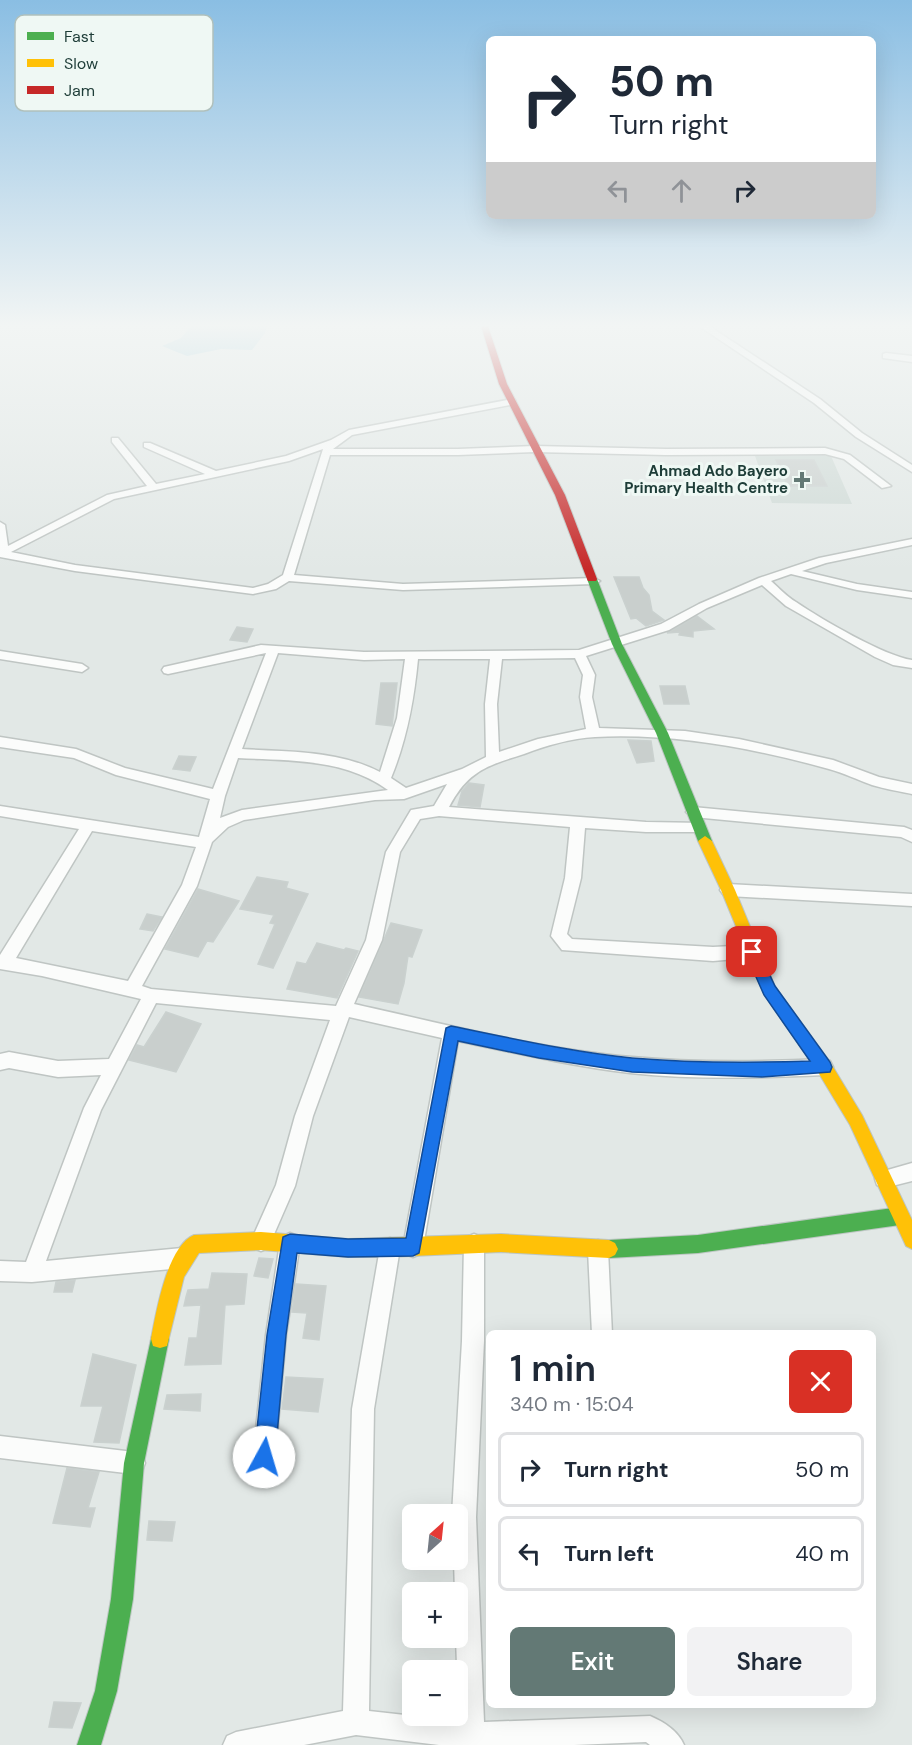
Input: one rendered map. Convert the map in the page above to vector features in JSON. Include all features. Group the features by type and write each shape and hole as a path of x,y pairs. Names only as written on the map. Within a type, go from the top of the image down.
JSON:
{"street":[{"path":"2,554 97,502 111,497 289,458 334,442 349,434 484,407"},
{"path":"515,407 560,495 617,644 662,733 698,827 728,890 769,990 824,1067 856,1120 912,1240"},
{"path":"825,407 859,435 912,469"},
{"path":"115,440 154,488"},
{"path":"2,554 75,568 253,591 272,587 288,577 326,452 334,442"},
{"path":"147,445 214,474"},
{"path":"326,452 458,452 535,449 666,452 825,451 847,457 885,486"},
{"path":"0,525 2,554"},
{"path":"168,670 261,649 364,656 579,654 617,644 665,627 703,606 763,580 823,560 912,542"},
{"path":"790,571 857,587 912,596"},
{"path":"288,577 403,588 594,581"},
{"path":"763,580 790,604 879,654 897,662 912,664"},
{"path":"132,989 189,886 214,816 218,795 273,650"},
{"path":"579,654 588,675 586,697 593,732"},
{"path":"0,655 82,668"},
{"path":"384,778 395,753 408,708 412,655"},
{"path":"493,759 491,704 496,655"},
{"path":"204,843 223,823 242,815 364,797 404,794 464,774 493,759 556,739 593,732 662,733 739,744 833,765 876,781 912,789"},
{"path":"0,742 76,754 121,772 189,790 218,795"},
{"path":"233,753 322,758 355,765 384,778 404,794"},
{"path":"440,811 454,784 464,774"},
{"path":"0,811 204,843"},
{"path":"261,1241 285,1186 304,1116 343,1012 374,940 393,852 416,814 440,811 578,822 698,827"},
{"path":"693,812 904,832 912,837"},
{"path":"578,822 573,878 559,936 568,945 713,954 752,952"},
{"path":"88,826 2,962 132,989 151,996 343,1012 539,1051 632,1065 762,1070 824,1067"},
{"path":"728,890 912,900"},
{"path":"32,1272 93,1108 151,996"},
{"path":"413,1247 451,1033"},
{"path":"0,1062 9,1060 58,1069 115,1067"},
{"path":"884,1179 912,1172"},
{"path":"89,1745 106,1691 122,1599 134,1463 169,1296 183,1258 194,1244 261,1241 348,1248 390,1248 501,1243 598,1250 698,1244 900,1216"},
{"path":"264,1457 276,1335 290,1243"},
{"path":"472,1736 464,1517 473,1341 474,1244"},
{"path":"356,1722 363,1409 390,1248"},
{"path":"598,1250 603,1330"},
{"path":"0,1270 32,1272 183,1258"},
{"path":"0,1447 134,1463"},
{"path":"236,1745 356,1722 472,1736 650,1729 671,1745"}],"shaded area":[{"name":"Ahmad Ado Bayero Primary Health Centre","path":"755,456 831,456 852,504 772,503"}],"building":[{"path":"776,460 814,460 827,486 788,486"},
{"path":"614,577 639,577 643,588 649,595 652,611 664,620 646,626 636,618 631,619"},
{"path":"697,616 714,629 693,631 693,637 679,635 680,632 667,633"},
{"path":"237,627 253,629 247,642 230,640"},
{"path":"381,683 397,683 392,726 376,724"},
{"path":"660,686 685,686 689,704 664,704"},
{"path":"628,740 651,741 654,761 637,763"},
{"path":"179,756 196,757 190,771 173,769"},
{"path":"469,783 484,785 480,807 458,805 462,791"},
{"path":"257,877 288,882 286,888 308,894 273,968 258,964 275,924 270,923 274,915 240,909"},
{"path":"198,889 239,901 213,942 207,941 198,957 165,949"},
{"path":"147,914 162,917 153,931 140,929"},
{"path":"391,923 422,930 412,957 408,956 398,1004 359,997"},
{"path":"317,943 358,951 337,998 287,989 297,962 306,964"},
{"path":"166,1012 201,1024 176,1072 129,1060 137,1045 144,1047"},
{"path":"259,1258 273,1259 268,1278 254,1276"},
{"path":"212,1273 247,1274 244,1304 225,1305 221,1364 185,1365 189,1338 197,1338 201,1305 184,1306 188,1290 209,1289"},
{"path":"75,1280 72,1292 54,1292 56,1282"},
{"path":"296,1284 326,1286 319,1340 303,1338 307,1313 292,1312"},
{"path":"93,1354 136,1365 119,1443 94,1442 103,1406 81,1406"},
{"path":"286,1377 323,1379 318,1412 282,1409"},
{"path":"201,1394 200,1411 164,1409 167,1395"},
{"path":"67,1468 99,1472 88,1508 95,1508 90,1527 53,1523"},
{"path":"149,1521 175,1522 172,1541 147,1540"},
{"path":"54,1702 81,1703 72,1728 49,1727"}],"traffic: fast":[{"path":"592,579 617,644 662,733 705,841"},
{"path":"609,1249 698,1244 900,1216"},
{"path":"89,1745 106,1691 122,1599 134,1463 160,1339"}],"traffic: slow":[{"path":"705,841 769,990 824,1067 856,1120 912,1240"},
{"path":"160,1339 175,1277 194,1244 261,1241 348,1248 390,1248 501,1243 609,1249"}],"traffic: jam":[{"path":"515,407 560,495 592,579"}],"place":[{"name":"Ahmad Ado Bayero Primary Health Centre","path":"802,480"}],"route":[{"path":"264,1457 276,1335 290,1243 348,1248 413,1247 451,1033 539,1051 632,1065 762,1070 824,1067 769,990 752,952"}]}
